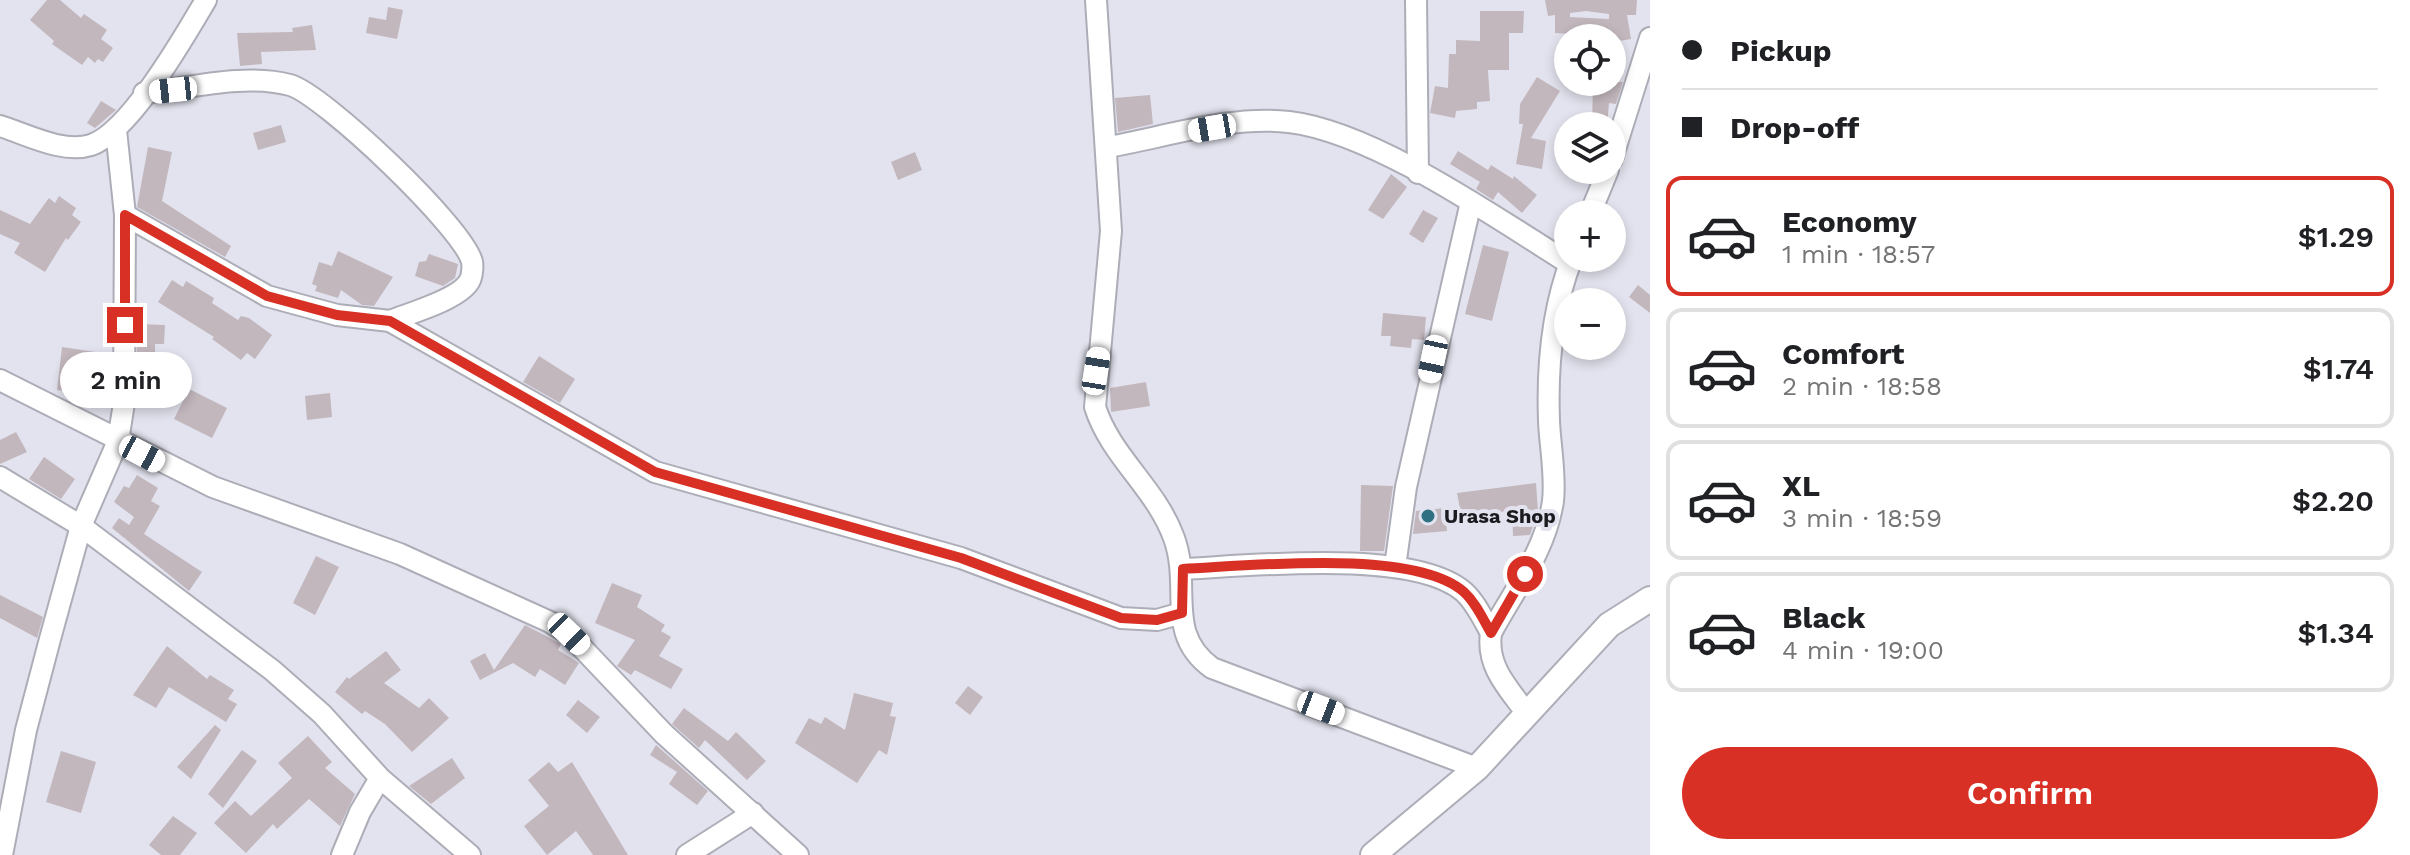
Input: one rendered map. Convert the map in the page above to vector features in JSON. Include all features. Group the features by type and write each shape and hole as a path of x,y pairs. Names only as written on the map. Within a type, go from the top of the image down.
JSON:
{"street":[{"path":"0,126 54,144 89,146 116,130 177,48 206,0"},
{"path":"1096,0 1108,147 1111,246 1095,407 1109,441 1153,497 1173,535 1183,569 1182,613 1189,646 1212,668 1477,768"},
{"path":"1416,0 1418,173"},
{"path":"1626,114 1650,38"},
{"path":"144,93 258,81 289,85 309,92 326,105 412,186 465,247 472,262 471,278 462,291 390,321"},
{"path":"1108,147 1238,123 1288,122 1333,132 1418,173 1554,251"},
{"path":"2,855 26,730 81,526 118,441 126,352 125,215 116,130"},
{"path":"1395,567 1406,487 1471,202"},
{"path":"125,215 267,296 337,315 390,321 655,472 961,558 1121,618 1157,620 1182,613"},
{"path":"1491,633 1537,554 1548,526 1553,498 1549,416 1552,331 1568,272"},
{"path":"0,380 213,487 400,554 550,622 569,634 664,734 798,855"},
{"path":"0,477 81,526 308,700 380,778 470,855"},
{"path":"1183,569 1308,563 1395,567 1438,577 1463,591 1491,633 1492,665 1528,715"},
{"path":"1373,855 1477,768 1609,625 1650,599"},
{"path":"342,855 360,812 380,778"},
{"path":"687,855 753,813"}],"building":[{"path":"47,0 60,0 81,18 84,14 107,30 101,39 113,48 103,62 98,59 95,63 88,57 82,65 52,44 54,41 30,20"},
{"path":"1545,0 1637,0 1636,15 1627,15 1631,39 1626,40 1626,24 1555,24 1555,15 1548,16","holes":["1586,11 1609,14 1609,19 1570,17 1570,13"]},
{"path":"388,7 403,10 397,39 366,33 369,17 386,20"},
{"path":"1480,11 1524,11 1523,33 1509,33 1509,70 1488,70 1490,101 1477,102 1477,109 1456,111 1455,118 1430,113 1435,86 1448,88 1449,54 1456,54 1456,40 1480,41"},
{"path":"312,25 316,50 261,52 262,64 240,66 237,33 293,32 292,28"},
{"path":"1537,77 1554,87 1554,96 1557,96 1531,138 1546,141 1542,169 1516,164 1523,124 1519,124 1520,104"},
{"path":"1150,95 1153,124 1118,132 1115,98"},
{"path":"1593,96 1619,96 1616,104 1609,103 1608,112 1592,112"},
{"path":"101,101 116,110 95,128 87,123"},
{"path":"281,125 286,142 258,150 253,133"},
{"path":"148,147 172,152 162,201 231,246 225,257 137,207"},
{"path":"1458,151 1488,170 1491,165 1513,179 1514,176 1537,195 1522,213 1498,192 1493,200 1476,189 1480,182 1450,164"},
{"path":"915,152 922,170 898,180 891,162"},
{"path":"1391,174 1407,187 1383,219 1368,210"},
{"path":"59,196 76,208 72,215 81,222 68,240 66,238 45,272 14,253 20,243 0,234 0,210 30,224 49,198 55,203"},
{"path":"1423,210 1438,218 1423,243 1409,234"},
{"path":"1483,245 1509,252 1492,321 1465,314"},
{"path":"338,251 393,277 374,306 362,305 341,290 338,298 315,291 317,286 312,284 319,262 332,266"},
{"path":"429,254 458,264 455,278 443,286 415,276 419,262 426,261"},
{"path":"172,280 183,287 186,281 214,298 212,303 238,320 241,316 249,318 272,335 255,359 247,353 241,360 212,339 214,337 158,302"},
{"path":"1638,285 1650,295 1650,313 1629,297"},
{"path":"1383,313 1426,317 1424,340 1412,339 1411,348 1390,346 1391,336 1381,336"},
{"path":"137,324 165,325 164,344 155,344 155,354 137,354"},
{"path":"62,347 102,353 97,395 57,390"},
{"path":"539,356 575,379 560,403 523,382"},
{"path":"1146,382 1150,406 1111,412 1110,388"},
{"path":"189,389 227,408 212,438 174,419"},
{"path":"330,393 332,417 307,420 305,396"},
{"path":"16,432 27,452 0,464 0,440"},
{"path":"44,457 75,479 61,499 29,479"},
{"path":"137,475 158,488 151,501 160,506 144,534 202,572 189,591 112,528 119,518 129,525 134,517 114,502 124,486 129,488"},
{"path":"1536,483 1538,511 1530,535 1513,536 1512,510 1462,519 1457,493"},
{"path":"1361,485 1393,486 1384,551 1360,551"},
{"path":"1445,508 1447,531 1413,534 1416,511"},
{"path":"316,556 339,567 315,615 293,603"},
{"path":"612,583 642,595 637,607 665,625 661,631 671,637 659,656 683,669 671,689 635,670 631,675 617,666 635,640 595,623"},
{"path":"0,595 43,617 37,638 0,618"},
{"path":"525,625 561,644 558,650 579,663 565,685 540,669 535,677 513,663 480,680 470,661 485,653 494,670"},
{"path":"167,646 207,679 210,675 234,690 228,699 237,704 226,722 169,687 156,708 133,695"},
{"path":"386,651 401,670 384,683 419,708 429,698 449,718 412,752 385,724 365,711 362,714 335,692 347,677 349,679"},
{"path":"968,686 983,697 970,715 955,703"},
{"path":"854,693 893,703 890,716 896,717 887,755 879,750 857,783 795,743 809,718 821,724 825,717 845,730"},
{"path":"578,700 600,717 587,733 566,715"},
{"path":"684,708 728,741 736,732 766,761 747,780 705,740 699,748 672,724"},
{"path":"215,725 221,730 191,779 177,767"},
{"path":"308,736 332,762 325,768 355,794 340,826 309,799 277,829 273,824 246,853 214,823 235,801 251,816 292,778 278,763"},
{"path":"656,745 708,791 697,805 669,784 677,772 650,755"},
{"path":"242,750 257,761 223,808 208,794"},
{"path":"61,751 96,762 81,813 46,802"},
{"path":"452,758 465,778 431,804 409,786"},
{"path":"549,762 558,772 572,762 628,855 593,855 576,831 547,855 524,826 549,806 528,780"},
{"path":"173,816 197,833 180,855 161,855 149,845"}],"place":[{"name":"Urasa Shop","path":"1428,516"}],"route":[{"path":"125,325 125,215 267,296 337,315 390,321 579,432 655,472 961,558 1121,618 1157,620 1182,613 1183,569 1337,564 1395,567 1438,577 1463,591 1478,609 1491,633 1525,574"}]}
